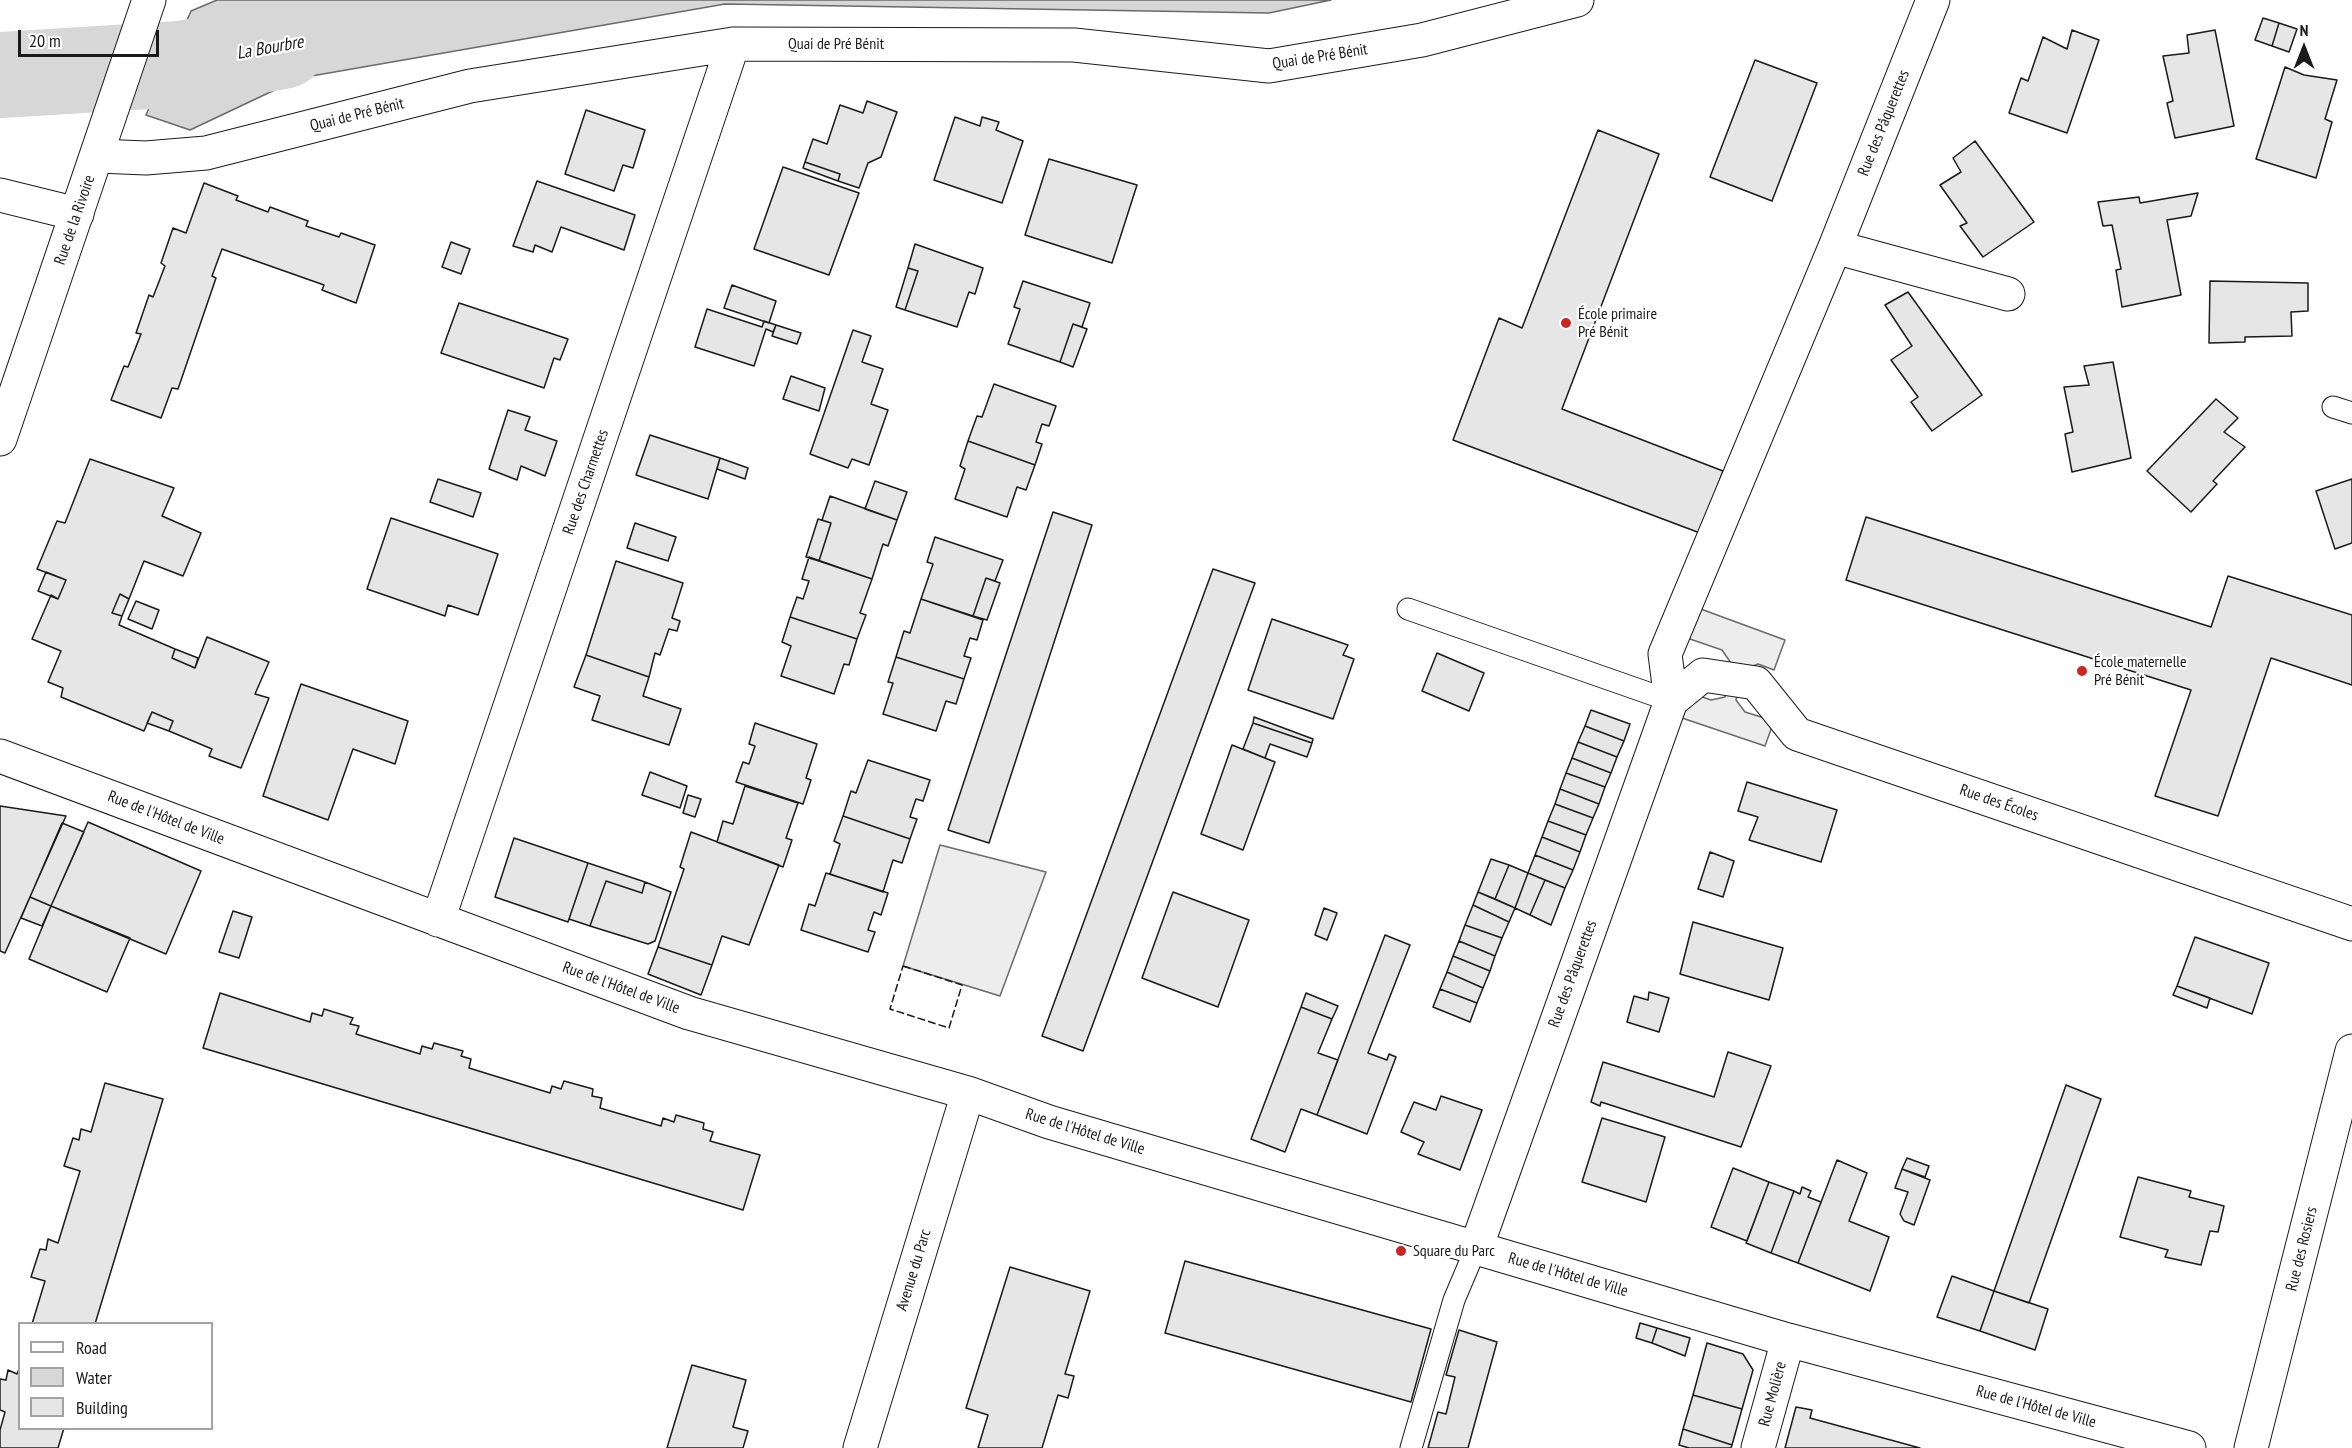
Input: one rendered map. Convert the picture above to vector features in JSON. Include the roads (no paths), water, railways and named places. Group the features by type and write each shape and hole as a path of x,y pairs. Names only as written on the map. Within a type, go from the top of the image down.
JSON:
{"street":[{"name":"Rue de la Rivoire","path":"0,439 149,0"},
{"name":"Quai de Pré Bénit","path":"101,146 146,158 206,153 470,86 733,44 1074,45 1269,66 1422,40 1577,0"},
{"name":"Rue des Pâquerettes","path":"1476,1248 1671,701 1665,654 1835,247 1933,0"},
{"name":"Rue des Charmettes","path":"438,920 733,44"},
{"path":"0,195 77,214"},
{"path":"1835,247 2008,294"},
{"name":"Rue des Écoles","path":"1671,701 1703,675 1756,683 1797,734 2352,924"},
{"name":"Rue de l'Hôtel de Ville","path":"0,756 689,1013 968,1093 1048,1122 1788,1340 2189,1448"},
{"name":"Rue des Rosiers","path":"2251,1448 2352,1051"},
{"name":"Avenue du Parc","path":"860,1448 968,1093"},
{"name":"Rue Molière","path":"1758,1448 1788,1340"}],"lane":[{"path":"1408,609 1671,701"},
{"path":"1411,1448 1454,1300 1476,1248"}],"water":[{"name":"La Bourbre","path":"217,0 1331,0 1269,13 725,4 300,78 190,130 146,115 191,11"}],"waterway":[{"name":"La Bourbre","path":"0,75 180,64 283,46"}],"place":[{"name":"École primaire Pré Bénit","path":"1566,323"},
{"name":"École maternelle Pré Bénit","path":"2082,671"},
{"name":"Square du Parc","path":"1401,1251"}]}
